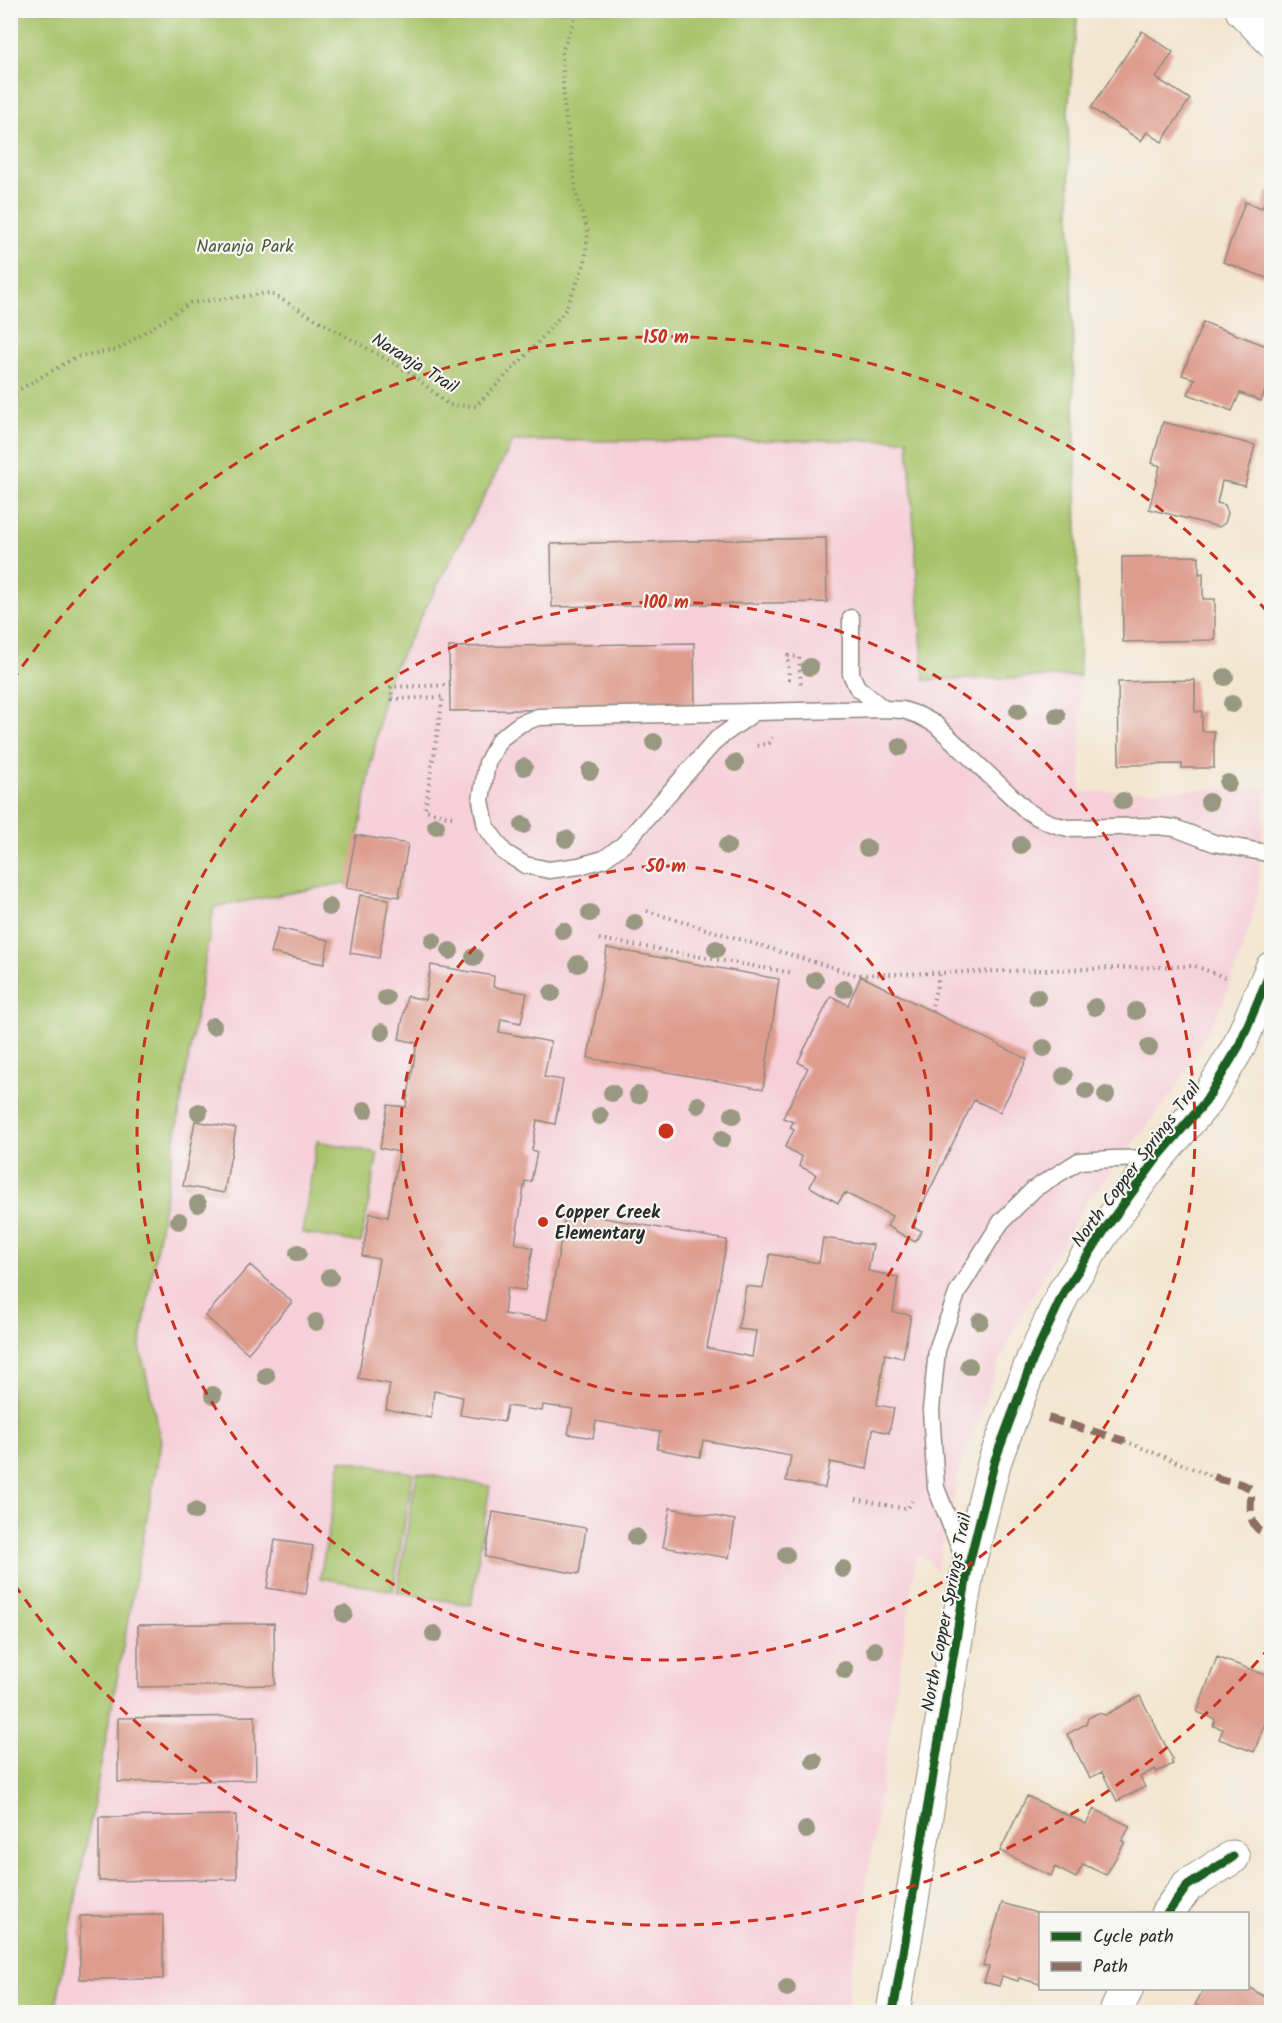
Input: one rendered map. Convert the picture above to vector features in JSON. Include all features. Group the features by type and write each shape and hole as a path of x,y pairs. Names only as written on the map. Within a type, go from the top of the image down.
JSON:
{"street":[{"path":"1242,10 1272,41"},
{"name":"North Copper Springs Trail","path":"894,2013 968,1568 995,1461 1037,1349 1064,1292 1106,1228 1157,1158 1206,1101 1239,1046 1272,968"},
{"path":"1168,1912 1187,1886 1233,1857"},
{"path":"1116,2013 1128,1990"}],"lane":[{"path":"851,618 851,674 857,687 884,709"},
{"path":"755,712 717,739 624,844 604,859 579,866 549,870 525,865 504,852 486,827 481,800 487,763 499,740 520,724 538,717 884,709 903,710 935,724 1026,810 1058,826 1175,828 1214,843 1272,854"},
{"path":"968,1568 936,1488 931,1410 937,1350 958,1291 1001,1222 1034,1189 1079,1161 1157,1158"}],"path":[{"path":"789,680 788,656 799,657 801,687"},
{"path":"450,685 391,687 392,699 443,697 425,810 454,816 459,820"},
{"path":"647,911 857,975 1195,966 1227,978"},
{"path":"599,939 793,973"},
{"path":"931,1011 940,972"},
{"path":"1125,1441 1214,1477"},
{"path":"856,1499 908,1508 912,1503 912,1495"}],"shaded area":[{"name":"Copper Creek Elementary","path":"908,440 925,680 1080,676 1081,792 1266,788 1258,890 1252,919 1218,1013 1176,1089 1086,1202 1018,1321 963,1455 936,1572 928,1560 917,1555 845,2012 30,2012 10,1550 10,692 512,441"}],"green space":[{"name":"Naranja Park","path":"11,11 1078,11 1068,110 1080,676 924,680 908,440 513,441 386,684 350,882 214,907 140,1347 161,1442 55,2012 11,2012"},
{"path":"317,1141 378,1153 361,1243 302,1233"},
{"path":"341,1460 413,1473 393,1591 320,1578"},
{"path":"417,1473 490,1486 471,1605 397,1592"}],"building":[{"path":"1142,31 1173,52 1156,78 1190,99 1162,142 1147,132 1141,141 1091,108"},
{"path":"1268,191 1272,192 1272,280 1223,262 1245,202 1262,208"},
{"path":"1203,322 1272,348 1272,385 1268,383 1261,401 1240,393 1232,411 1188,394 1195,379 1182,375"},
{"path":"1163,422 1255,445 1245,486 1222,481 1217,503 1225,505 1228,513 1225,523 1219,527 1149,509 1160,466 1152,463"},
{"path":"826,538 827,602 552,607 551,544"},
{"path":"1199,556 1199,574 1203,573 1203,599 1215,599 1215,640 1123,642 1122,557"},
{"path":"694,643 695,707 450,711 449,647"},
{"path":"1195,680 1195,712 1202,711 1202,731 1214,731 1214,768 1182,768 1182,764 1119,765 1118,682"},
{"path":"356,835 408,844 399,897 346,888"},
{"path":"360,895 389,899 379,958 350,953"},
{"path":"278,928 329,940 324,964 271,953"},
{"path":"607,948 779,979 763,1089 588,1058"},
{"path":"431,965 494,976 493,987 527,993 521,1023 501,1019 499,1032 551,1042 544,1077 563,1080 555,1124 537,1120 532,1150 537,1152 531,1182 525,1181 515,1243 533,1248 525,1290 507,1288 504,1314 547,1320 566,1211 727,1240 707,1348 752,1357 756,1331 738,1329 746,1286 763,1288 770,1254 819,1263 823,1238 873,1245 868,1271 898,1277 893,1312 911,1315 903,1358 885,1354 877,1405 894,1408 889,1433 873,1429 867,1469 830,1462 825,1488 786,1481 791,1456 703,1440 700,1457 657,1449 660,1432 596,1421 593,1438 568,1434 573,1409 543,1405 542,1411 507,1406 504,1422 460,1415 463,1397 434,1391 431,1418 386,1409 390,1384 358,1378 379,1259 362,1256 370,1213 388,1217 399,1152 380,1148 388,1105 406,1107 417,1043 399,1039 407,996 425,1000"},
{"path":"861,976 1027,1059 1000,1112 974,1100 912,1226 922,1231 915,1242 887,1226 892,1216 845,1193 838,1203 810,1187 816,1174 799,1166 802,1157 785,1147 794,1130 790,1128 793,1122 783,1118 808,1068 798,1062 831,996 848,1005"},
{"path":"195,1121 236,1128 224,1193 183,1186"},
{"path":"250,1265 292,1302 248,1353 205,1316"},
{"path":"670,1508 735,1520 729,1558 663,1547"},
{"path":"493,1512 586,1528 579,1574 485,1557"},
{"path":"275,1540 313,1546 306,1594 267,1588"},
{"path":"274,1623 275,1685 138,1687 138,1625"},
{"path":"1217,1657 1271,1677 1264,1698 1272,1701 1272,1705 1254,1752 1219,1739 1223,1729 1213,1726 1215,1719 1197,1712"},
{"path":"1140,1696 1173,1764 1157,1772 1155,1769 1140,1777 1145,1787 1117,1801 1102,1772 1090,1778 1067,1734 1086,1724 1088,1718 1098,1713 1105,1715"},
{"path":"255,1716 256,1780 118,1782 118,1718"},
{"path":"1027,1796 1086,1824 1094,1809 1130,1826 1122,1841 1125,1842 1106,1875 1083,1864 1076,1878 1055,1867 1051,1876 1000,1851"},
{"path":"236,1815 237,1879 99,1881 99,1817"},
{"path":"1002,1903 1039,1914 1039,1984 1002,1976 999,1986 984,1982 989,1967 983,1966"},
{"path":"163,1915 163,1979 80,1979 80,1916"},
{"path":"1249,1988 1272,2001 1272,2012 1209,2012 1195,2005 1203,1990 1249,1990"}],"marked path":[{"path":"1048,1418 1125,1441"},
{"path":"1214,1477 1251,1489 1252,1520 1259,1530 1272,1536"}],"cycle path":[{"path":"893,2012 968,1568 995,1460 1033,1359 1064,1292 1106,1228 1157,1158 1206,1101 1239,1046 1272,968"},
{"path":"1168,1912 1187,1886 1233,1857"}],"place":[{"name":"Copper Creek Elementary","path":"543,1222"}]}
